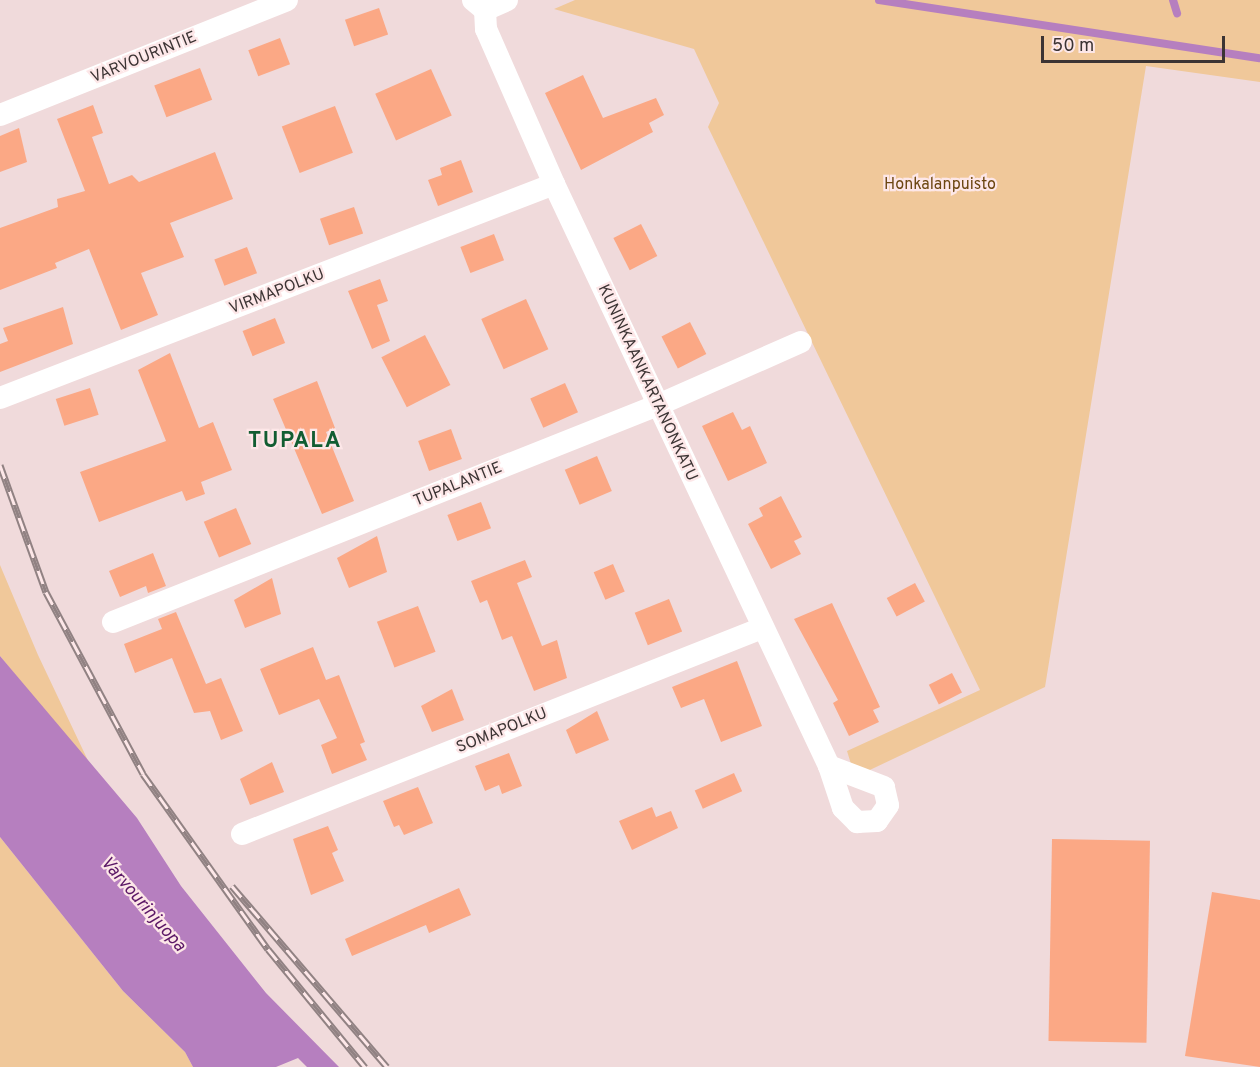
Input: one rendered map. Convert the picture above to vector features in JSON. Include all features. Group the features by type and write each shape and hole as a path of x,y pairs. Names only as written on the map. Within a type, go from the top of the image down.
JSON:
{"street":[{"name":"VARVOURINTIE","path":"0,115 287,0"},
{"path":"479,5 507,0"},
{"name":"KUNINKAANKARTANONKATU","path":"479,5 486,29 554,184 829,766"},
{"name":"VIRMAPOLKU","path":"0,398 554,184"},
{"name":"TUPALANTIE","path":"113,622 658,405 801,342"},
{"name":"SOMAPOLKU","path":"243,834 762,628"}],"green space":[{"name":"Honkalanpuisto","path":"575,0 1260,0 1260,82 1146,66 1045,687 855,777 847,751 980,690 708,127 719,103 694,49 554,9"},
{"path":"0,565 38,655 92,769 0,656"},
{"path":"0,837 123,991 185,1052 193,1067 0,1067"}],"water":[{"name":"Varvourinjuopa","path":"0,656 137,818 181,886 266,993 339,1067 307,1067 298,1058 276,1067 193,1067 185,1052 123,991 0,837"}],"building":[{"path":"379,8 388,34 354,46 345,20"},
{"path":"280,38 290,64 258,76 248,50"},
{"path":"200,68 212,100 166,117 154,86"},
{"path":"431,69 452,116 396,140 375,94"},
{"path":"583,75 603,118 656,98 664,115 649,123 653,132 581,170 545,93"},
{"path":"93,105 103,133 92,137 109,184 132,175 139,182 215,152 233,199 170,223 184,257 141,273 158,315 121,330 89,249 55,263 57,268 0,290 0,228 58,207 57,199 85,191 57,119"},
{"path":"335,106 353,153 300,173 282,126"},
{"path":"19,128 27,162 0,172 0,136"},
{"path":"461,160 473,192 438,206 428,180 442,175 440,168"},
{"path":"354,207 363,233 329,245 320,219"},
{"path":"641,224 657,256 630,270 613,238"},
{"path":"494,234 504,260 470,273 460,247"},
{"path":"247,247 257,273 224,286 214,260"},
{"path":"380,279 388,301 377,305 390,341 372,349 348,291"},
{"path":"526,299 548,349 504,369 481,319"},
{"path":"63,307 73,344 0,372 0,344 8,341 3,328"},
{"path":"275,318 285,343 253,356 243,331"},
{"path":"690,322 706,354 678,369 661,337"},
{"path":"425,335 450,385 407,407 381,357"},
{"path":"170,353 199,428 213,422 232,470 201,482 205,494 186,501 182,491 99,522 80,472 166,441 138,370"},
{"path":"317,381 335,428 326,432 354,501 322,514 273,399"},
{"path":"565,383 578,412 543,428 530,398"},
{"path":"90,388 99,415 64,426 56,399"},
{"path":"733,412 742,430 750,426 767,463 728,481 702,426"},
{"path":"451,429 462,459 429,471 418,441"},
{"path":"597,456 612,491 580,505 565,470"},
{"path":"781,496 802,537 794,541 801,554 771,569 748,524 763,516 759,508"},
{"path":"481,502 491,528 457,541 447,515"},
{"path":"236,508 251,544 219,558 204,522"},
{"path":"377,536 387,572 349,588 337,558"},
{"path":"153,553 166,586 148,593 146,586 120,597 109,571"},
{"path":"525,560 532,577 517,583 542,646 557,640 567,678 534,691 512,636 502,640 487,600 480,603 471,581"},
{"path":"613,564 625,592 605,600 594,572"},
{"path":"272,578 281,614 245,628 234,600"},
{"path":"915,583 925,602 897,617 887,598"},
{"path":"669,599 682,631 648,645 635,613"},
{"path":"832,603 880,707 873,710 879,722 849,736 833,703 838,700 794,619"},
{"path":"418,606 436,652 394,668 377,622"},
{"path":"176,612 206,684 221,678 243,731 221,740 210,711 194,713 172,658 135,673 124,644 162,629 158,619"},
{"path":"313,647 326,680 339,675 365,742 360,744 367,760 332,774 321,745 337,738 319,699 279,715 260,669"},
{"path":"737,661 762,726 721,742 704,699 681,708 672,687"},
{"path":"952,673 962,693 939,704 929,685"},
{"path":"452,689 464,720 432,732 421,706"},
{"path":"597,711 609,740 576,754 566,730"},
{"path":"509,753 522,786 502,794 499,785 485,791 475,766"},
{"path":"272,762 284,792 250,805 240,779"},
{"path":"734,773 742,791 703,809 695,790"},
{"path":"418,787 433,823 404,835 399,825 394,827 383,801"},
{"path":"652,807 656,817 671,811 678,828 632,850 619,821"},
{"path":"328,826 338,850 332,853 344,881 311,895 293,839"},
{"path":"1052,839 1150,841 1146,1043 1048,1041"},
{"path":"459,888 471,915 429,933 426,925 352,956 345,939"},
{"path":"1212,892 1260,900 1260,1067 1185,1056"}],"waterway":[{"path":"879,0 1260,58"},
{"path":"1173,0 1177,13"}],"railway":[{"path":"0,465 46,592 143,774 268,949 365,1067"},
{"path":"232,886 387,1067"}],"district":[{"name":"TUPALA","path":"295,442"}]}
